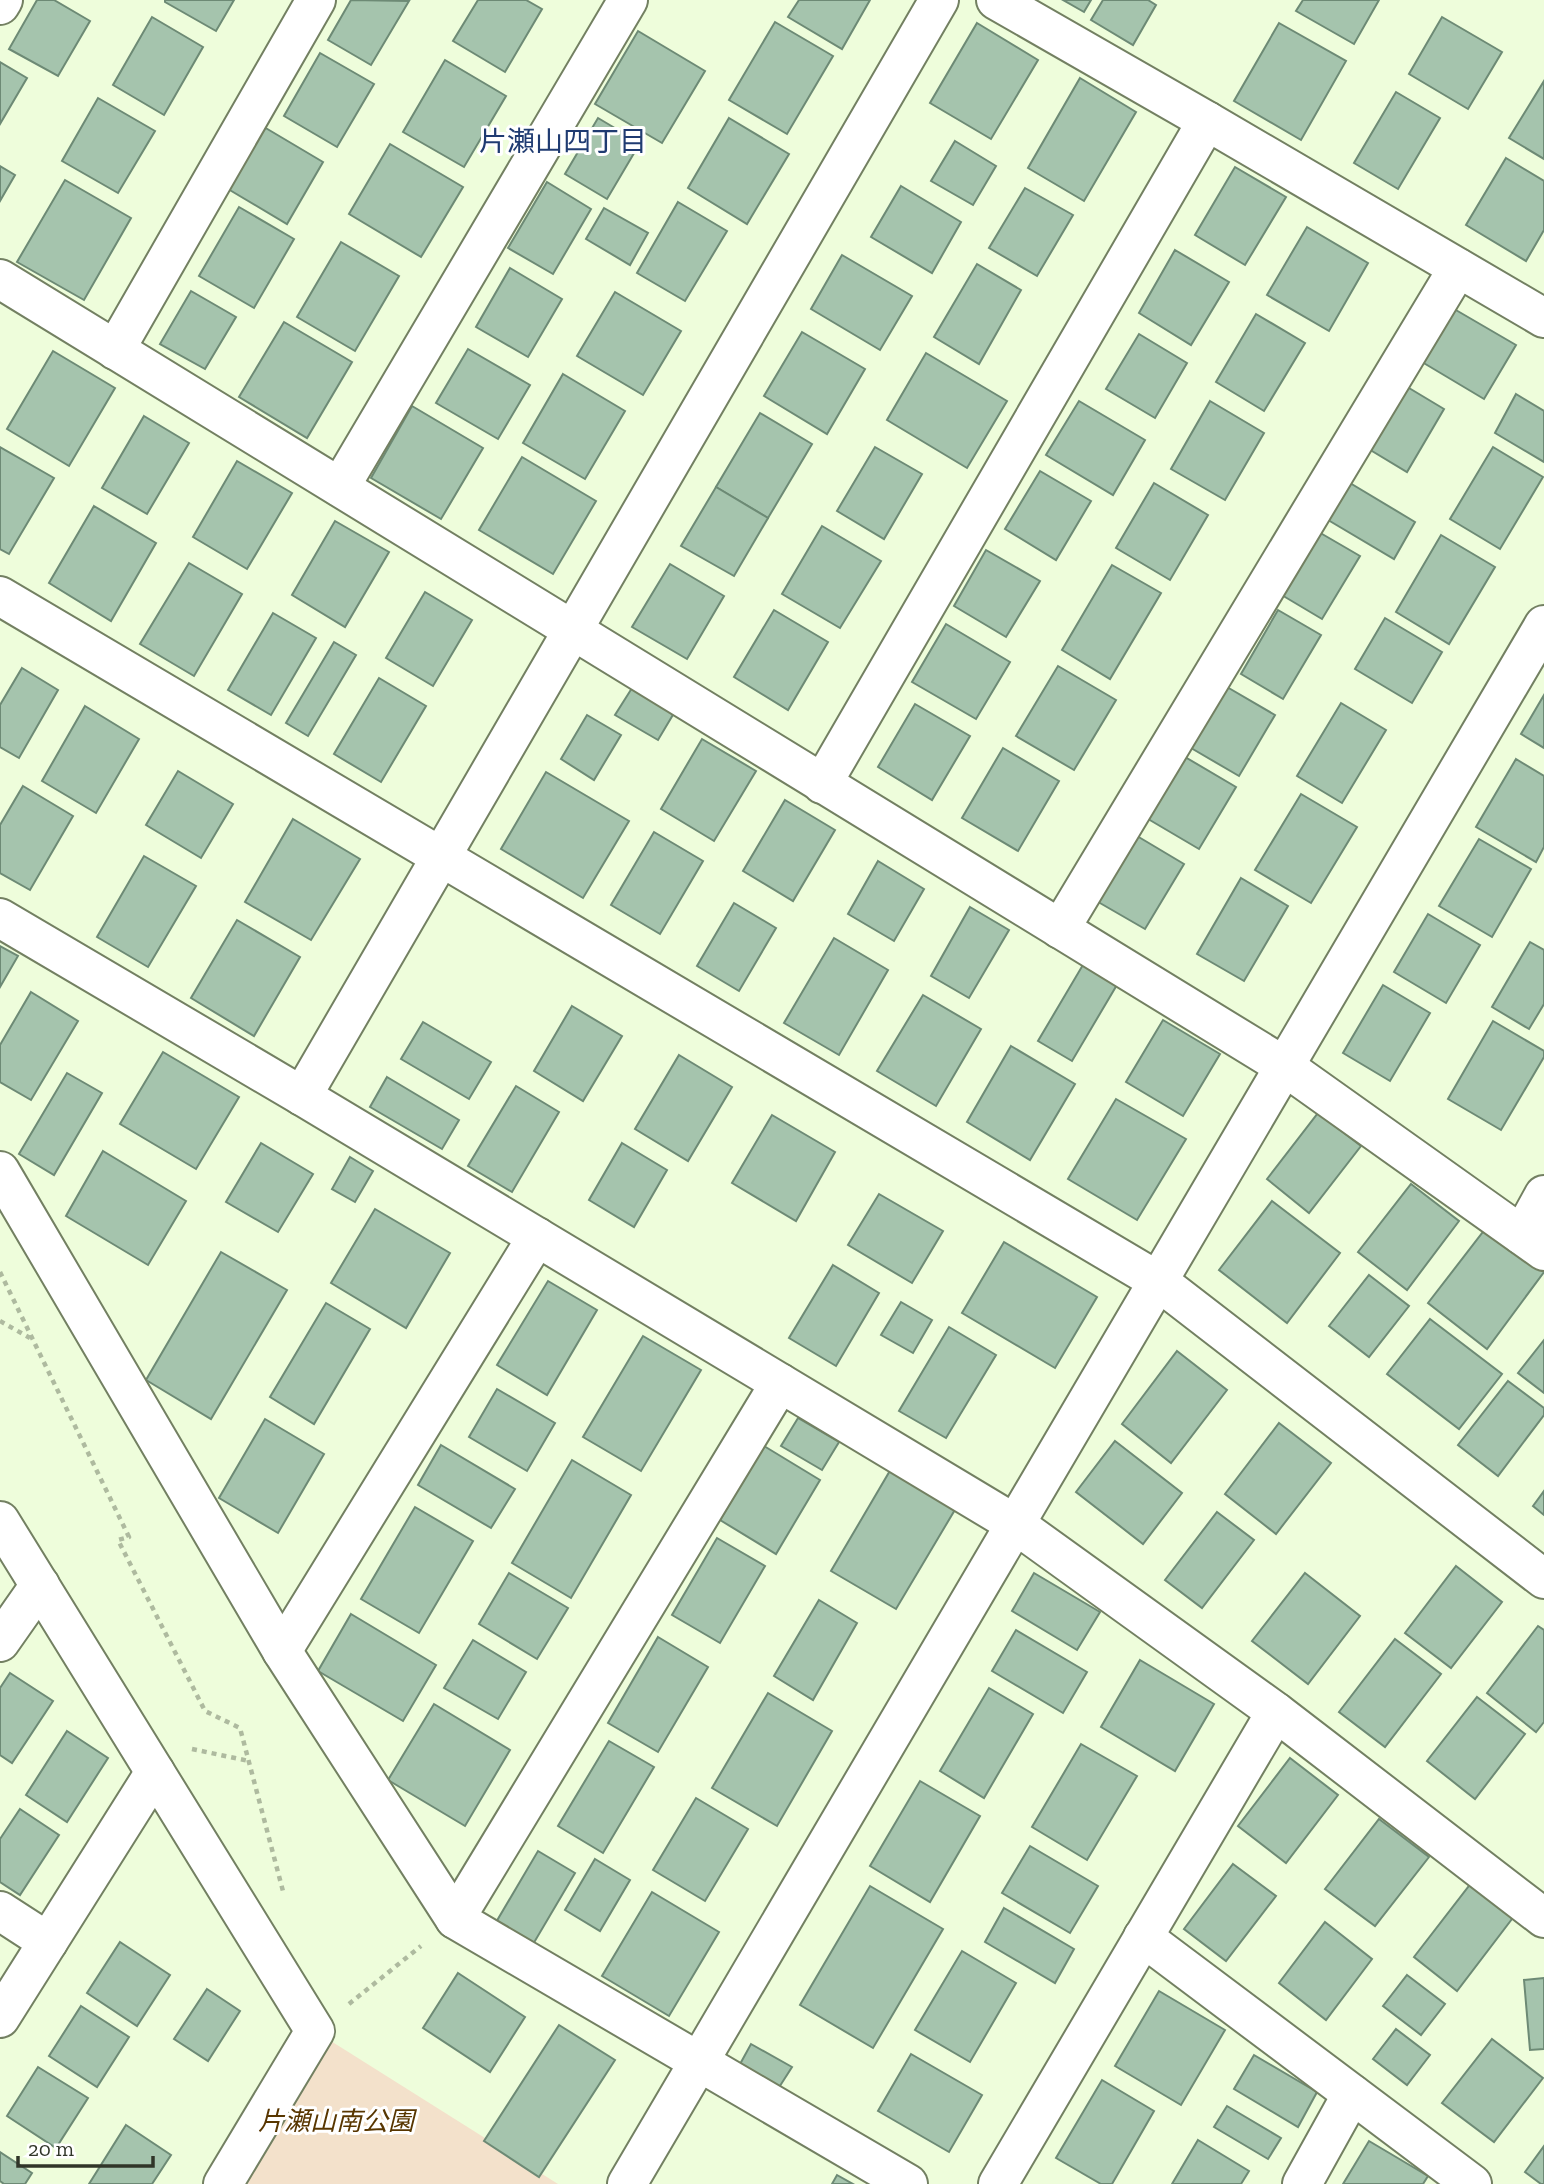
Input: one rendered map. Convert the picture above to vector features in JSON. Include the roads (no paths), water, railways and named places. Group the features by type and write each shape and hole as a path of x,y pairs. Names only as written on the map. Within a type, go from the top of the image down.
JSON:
{"street":[{"path":"0,5 3,0"},
{"path":"115,350 316,0"},
{"path":"340,487 628,0"},
{"path":"302,1096 939,0"},
{"path":"996,0 1544,318"},
{"path":"822,784 1207,121"},
{"path":"1060,929 1458,268"},
{"path":"0,279 1284,1066 1533,1243 1544,1195"},
{"path":"0,596 1158,1281 1544,1579"},
{"path":"627,2184 1544,625"},
{"path":"0,918 1015,1524 1276,1712 1544,1918"},
{"path":"0,1171 282,1651 455,1919 908,2184"},
{"path":"282,1651 537,1237"},
{"path":"455,1919 780,1383"},
{"path":"0,1521 315,2031 223,2184"},
{"path":"0,1642 40,1585"},
{"path":"998,2184 1276,1712"},
{"path":"0,2018 155,1772"},
{"path":"0,1911 48,1942"},
{"path":"1143,1937 1472,2184"},
{"path":"1302,2184 1352,2094"}],"district":[{"name":"片瀬山四丁目","path":"563,141"}],"park label":[{"name":"片瀬山南公園","path":"336,2121"}]}
